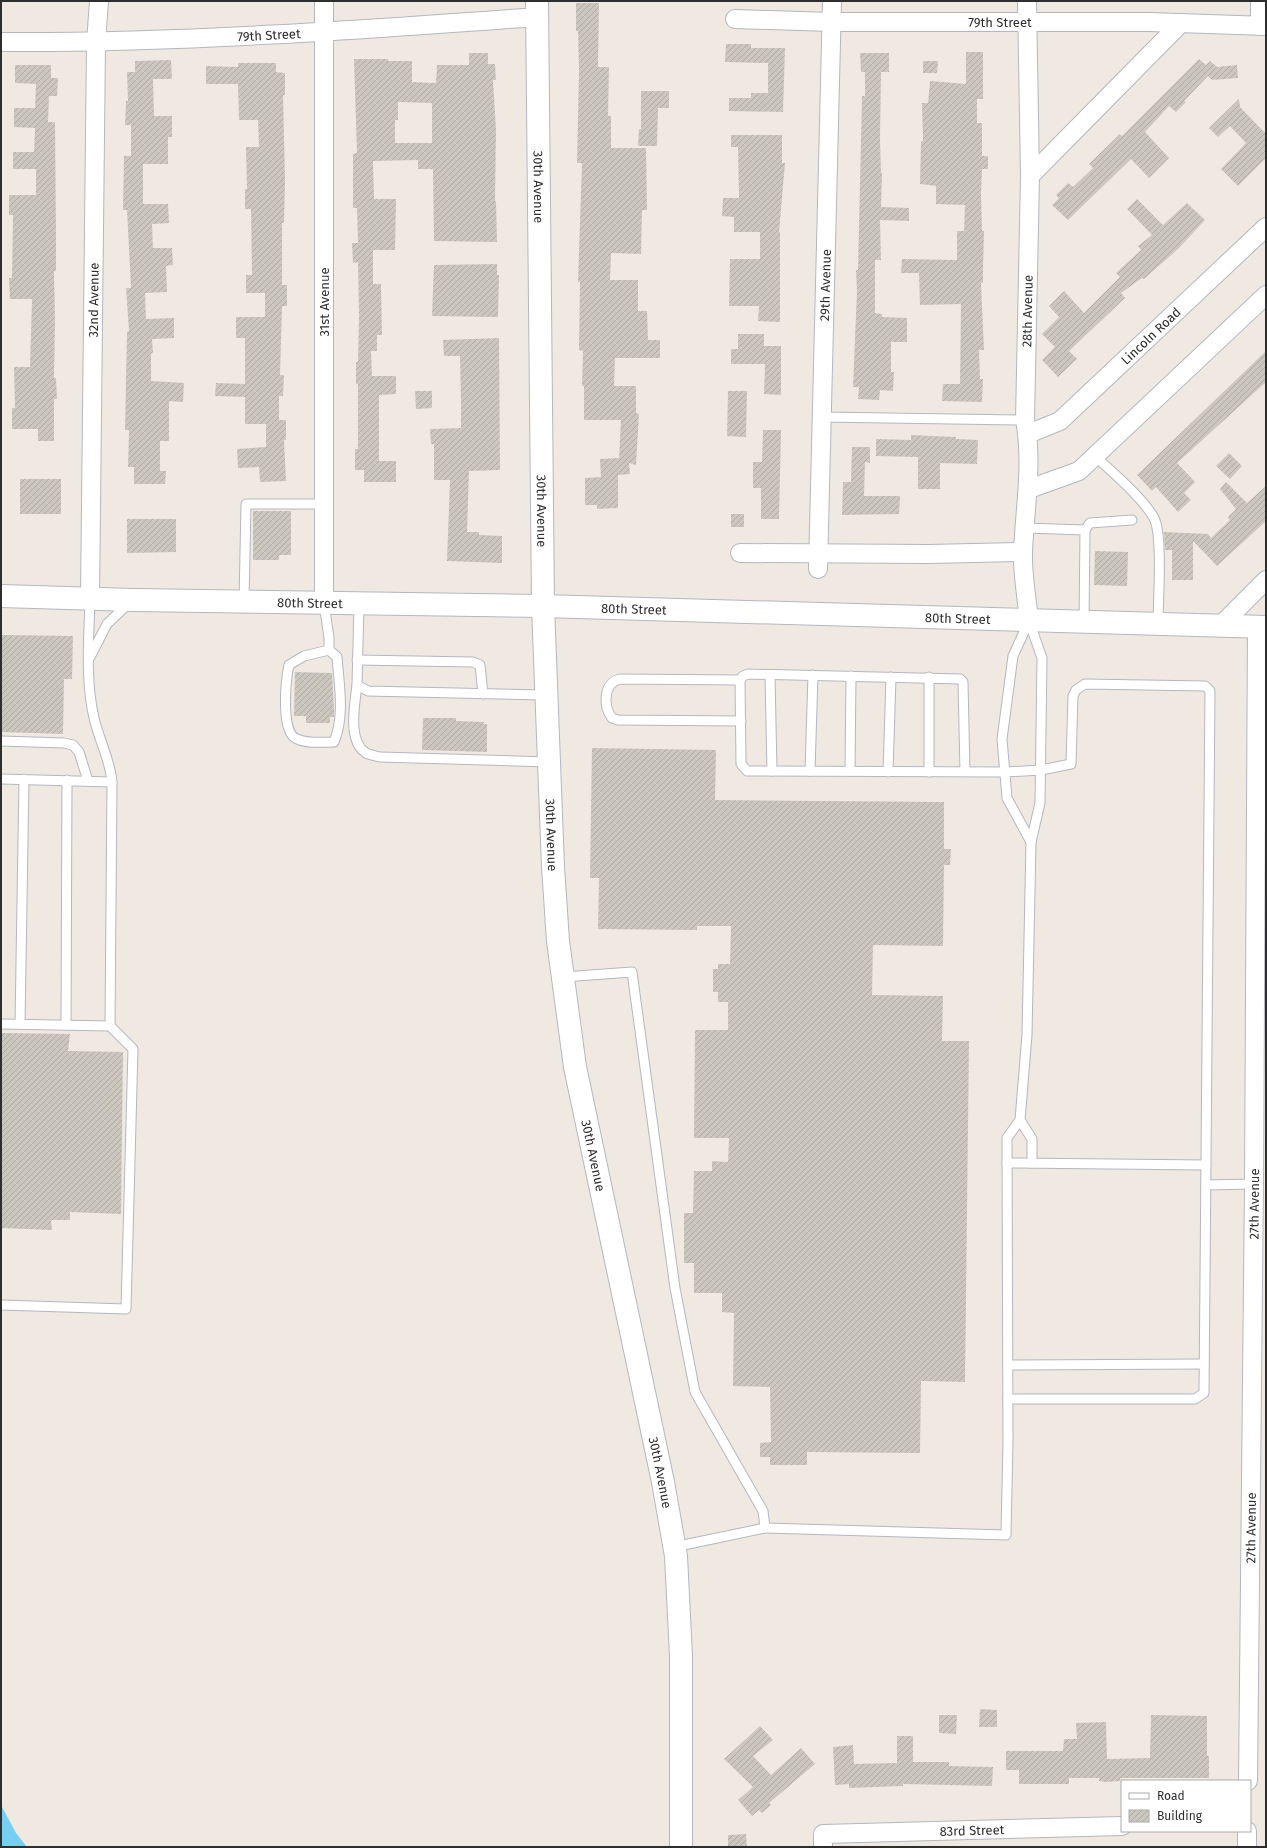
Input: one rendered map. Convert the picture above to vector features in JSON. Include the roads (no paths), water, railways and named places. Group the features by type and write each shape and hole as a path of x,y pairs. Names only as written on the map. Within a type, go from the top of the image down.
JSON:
{"street":[{"name":"32nd Avenue","path":"90,599 96,43 99,1"},
{"name":"31st Avenue","path":"324,1 324,603"},
{"name":"29th Avenue","path":"819,561 832,1"},
{"name":"28th Avenue","path":"1027,1 1026,21 1030,176 1026,427 1029,489 1023,552 1029,621"},
{"path":"1260,1 1263,26"},
{"name":"79th Street","path":"1,42 96,43 324,32 537,9"},
{"name":"30th Avenue","path":"537,9 543,606 555,904 574,1067 663,1482 674,1547 681,1656 680,1847"},
{"name":"79th Street","path":"735,19 831,22 1026,21 1181,23 1263,26"},
{"path":"1030,176 1181,23"},
{"name":"Lincoln Road","path":"1026,427 1060,421 1266,227"},
{"path":"1029,489 1079,471 1266,295"},
{"path":"740,553 819,561 929,554 1023,552"},
{"path":"1220,626 1266,580"},
{"name":"80th Street","path":"1,596 133,600 543,606 1261,627"},
{"name":"27th Avenue","path":"1248,1780 1260,1184 1261,627"},
{"name":"83rd Street","path":"823,1841 1121,1826"},
{"path":"1247,1832 1247,1847"}],"lane":[{"path":"822,417 1026,427"},
{"path":"1095,456 1141,502 1154,518 1158,541 1158,624"},
{"path":"244,602 246,504 324,504"},
{"path":"1084,622 1086,530 1090,523 1132,520"},
{"path":"1025,528 1086,530"},
{"path":"90,599 89,690 94,719 111,766 112,782 110,1026"},
{"path":"89,660 107,624 133,600"},
{"path":"324,603 329,638 329,650 337,657 340,703 337,735 334,742 313,742 295,739 287,729 286,682 289,665 304,656 329,650"},
{"path":"359,604 354,736 359,747 366,753 380,757 549,762"},
{"path":"674,1547 765,1528 1006,1535 1008,1399 1007,1138 1020,1120 1027,1035 1031,842 1040,803 1041,770 1042,658 1029,621"},
{"path":"1029,621 1012,661 1002,739 1007,798 1031,842"},
{"path":"358,660 474,662 480,665 483,694"},
{"path":"741,721 618,720 612,718 606,707 607,690 613,681 620,679 740,680 748,674 929,677 960,679 963,682 965,772"},
{"path":"770,675 772,771"},
{"path":"810,771 813,675"},
{"path":"850,771 851,676"},
{"path":"888,772 891,677"},
{"path":"929,677 929,772"},
{"path":"740,680 743,768 747,771 1005,772 1041,770 1071,764 1073,696 1076,690 1085,684 1205,686 1210,691 1204,1393 1195,1399 1008,1399"},
{"path":"356,685 368,691 546,695"},
{"path":"1,741 64,743 73,745 79,752 88,781"},
{"path":"1,779 112,782"},
{"path":"20,1024 24,779"},
{"path":"66,1025 67,780"},
{"path":"563,977 632,972 675,1288 695,1392 763,1511 765,1528"},
{"path":"1,1024 110,1026 133,1048 126,1309 1,1305"},
{"path":"1020,1120 1032,1139 1032,1163"},
{"path":"1007,1162 1206,1165"},
{"path":"1206,1185 1260,1184"},
{"path":"1008,1365 1204,1364"}],"water":[{"path":"1,1805 16,1833 27,1847 1,1847"}]}
